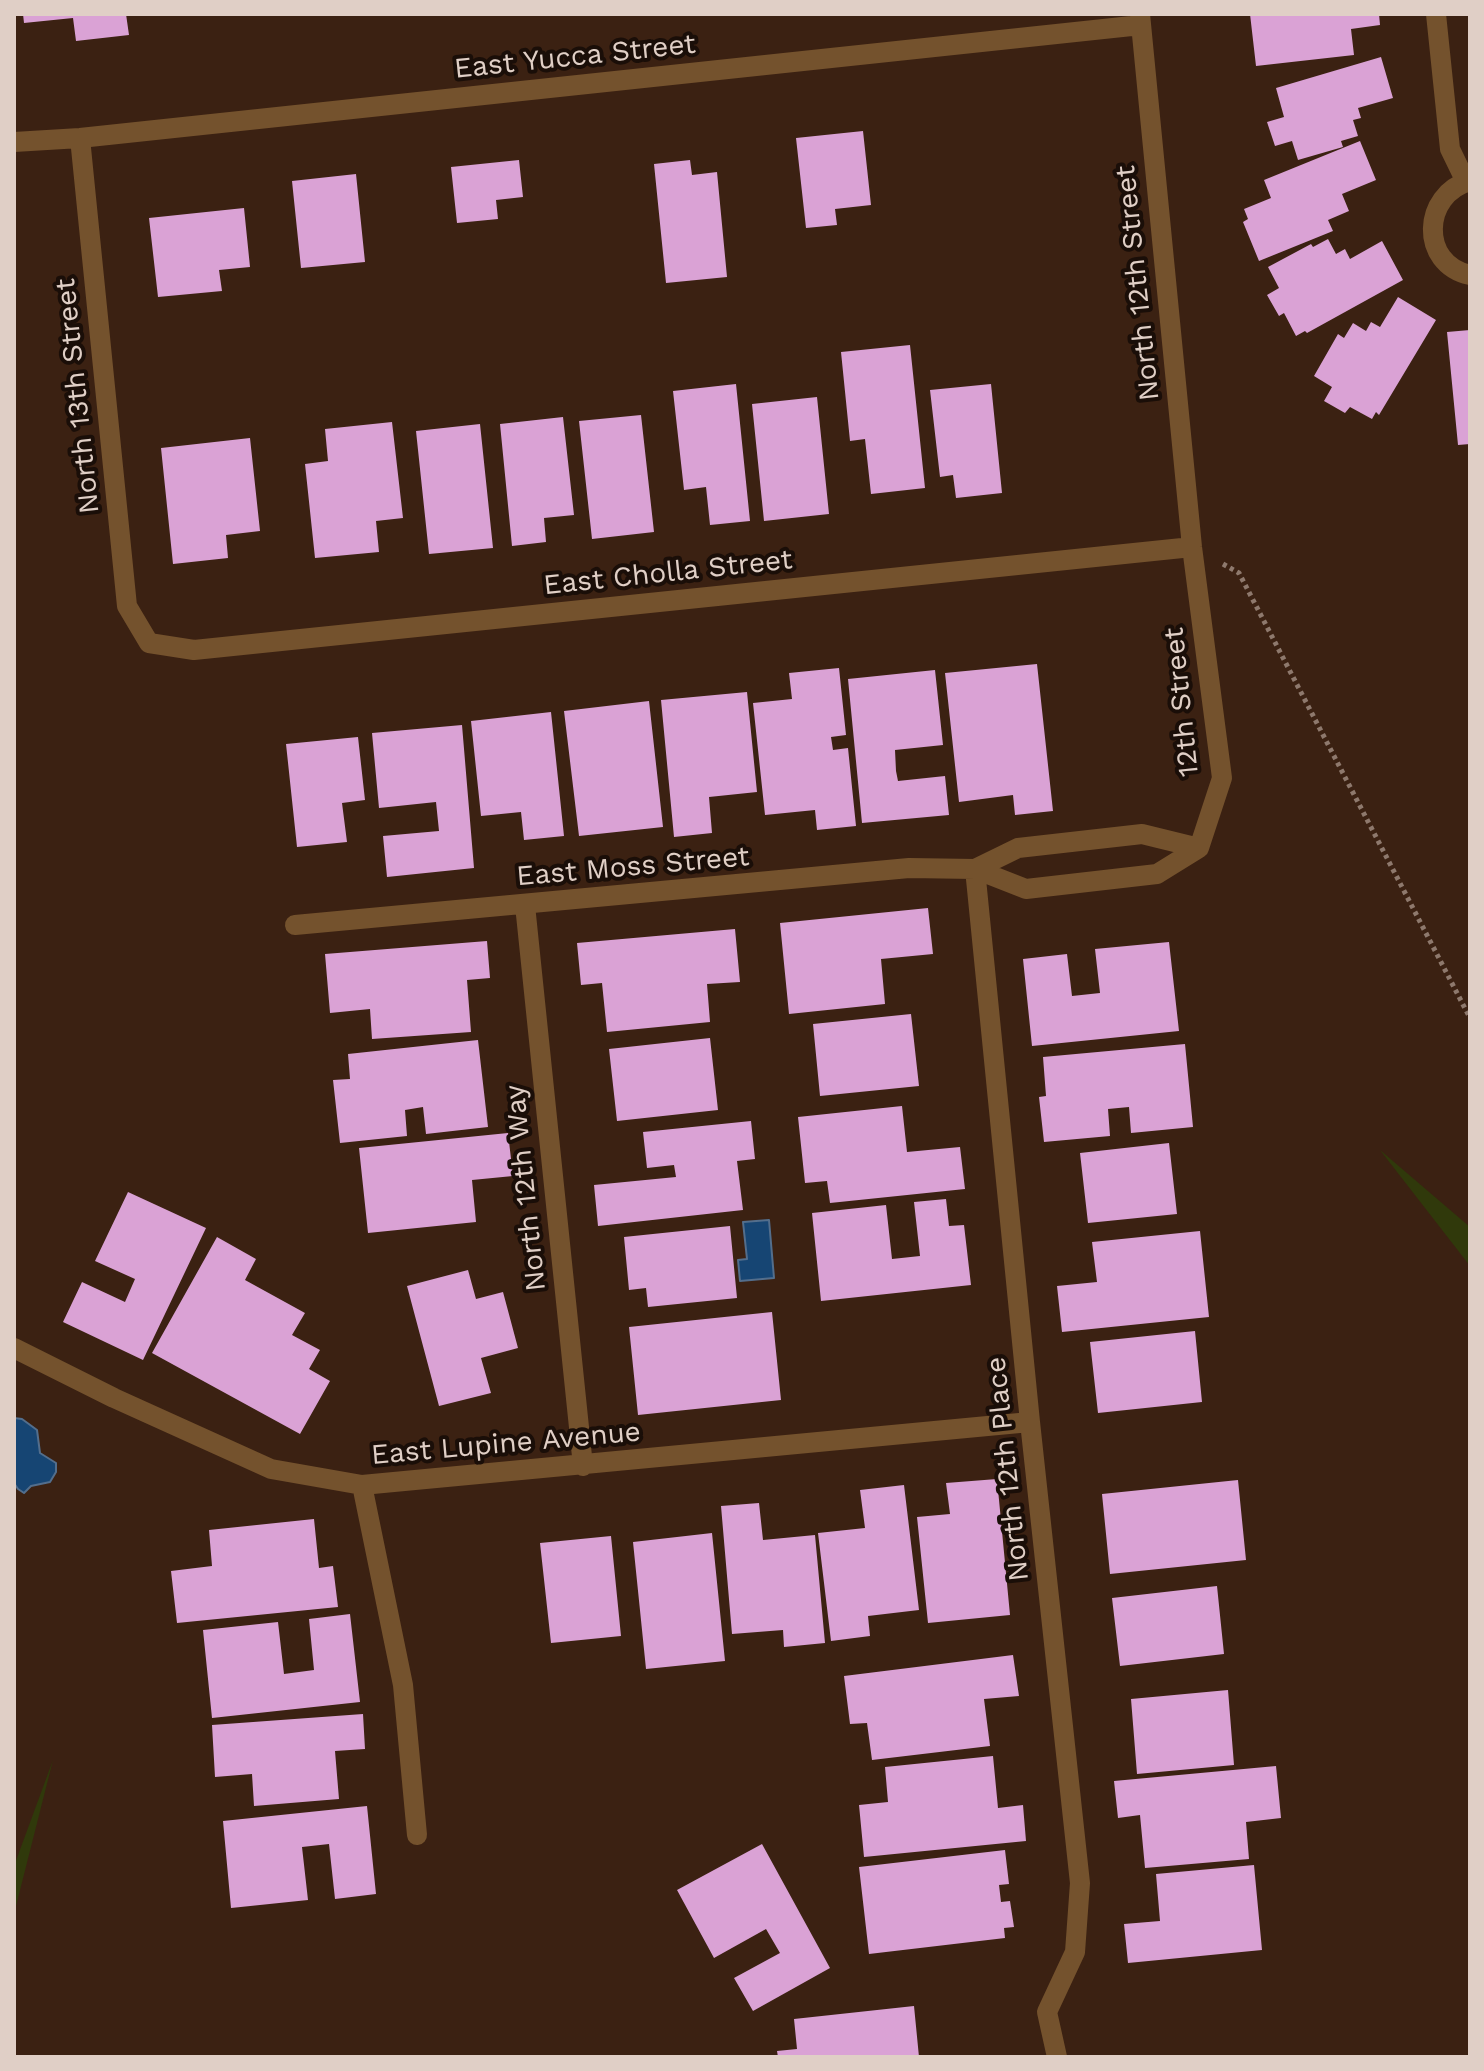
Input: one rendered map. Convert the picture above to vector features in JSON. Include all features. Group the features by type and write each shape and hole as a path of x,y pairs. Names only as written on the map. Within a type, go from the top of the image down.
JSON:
{"street":[{"path":"1436,14 1450,149 1468,181 1449,190 1436,206 1432,237 1445,262 1462,274 1470,275"},
{"name":"East Yucca Street","path":"14,142 80,138 1141,19"},
{"name":"North 12th Street","path":"1141,19 1192,547"},
{"name":"North 13th Street","path":"80,138 127,606 149,643"},
{"name":"East Cholla Street","path":"149,643 194,650 1192,547"},
{"name":"12th Street","path":"1192,547 1222,778 1199,848"},
{"name":"East Moss Street","path":"975,869 1018,848 1142,834 1199,848"},
{"name":"East Moss Street","path":"295,925 909,868 975,869 1026,889 1157,874 1199,848"},
{"name":"North 12th Place","path":"975,869 1080,1883 1075,1952 1047,2012 1057,2057"},
{"name":"North 12th Way","path":"525,905 583,1466"},
{"name":"East Lupine Avenue","path":"14,1348 114,1398 271,1469 362,1485 1030,1422"},
{"path":"362,1485 403,1685 417,1835"}],"path":[{"path":"1192,547 1239,573 1470,1018"}],"green space":[{"path":"1380,1150 1470,1227 1470,1266"},
{"path":"53,1760 14,1914 14,1866"}],"water":[{"path":"769,1220 774,1278 740,1281 738,1260 747,1259 743,1222"},
{"path":"14,1418 22,1419 37,1430 40,1453 56,1463 56,1472 50,1482 31,1486 24,1493 14,1483"}],"building":[{"path":"23,14 126,14 129,35 76,41 73,18 24,23"},
{"path":"1250,14 1379,14 1380,25 1351,29 1354,55 1256,66"},
{"path":"1381,57 1393,98 1358,108 1361,118 1353,120 1358,136 1341,141 1343,147 1298,160 1292,141 1275,146 1267,122 1284,117 1276,88"},
{"path":"863,131 871,205 835,209 837,225 806,228 796,138"},
{"path":"1360,141 1376,180 1342,194 1349,211 1328,220 1333,231 1259,261 1243,222 1248,219 1244,209 1271,198 1264,180"},
{"path":"519,160 523,197 496,200 498,219 457,223 451,167"},
{"path":"690,160 692,175 717,172 727,277 666,283 654,164"},
{"path":"356,174 365,262 301,268 292,181"},
{"path":"244,208 250,267 219,270 222,291 158,297 149,218"},
{"path":"1328,239 1336,254 1345,249 1350,259 1382,241 1403,280 1307,333 1305,331 1296,336 1284,313 1279,316 1267,295 1279,288 1268,267 1311,244 1313,247"},
{"path":"1398,297 1436,320 1379,415 1376,412 1372,419 1350,407 1345,413 1324,401 1332,387 1314,376 1338,334 1344,338 1353,323 1366,331 1371,322 1380,327"},
{"path":"1470,330 1470,444 1458,445 1447,332"},
{"path":"910,345 925,488 871,494 865,439 850,441 841,352"},
{"path":"736,384 750,521 710,525 706,487 684,490 673,391"},
{"path":"991,384 1002,493 956,498 953,475 940,477 930,390"},
{"path":"817,397 829,514 764,521 752,404"},
{"path":"641,415 654,532 592,539 579,421"},
{"path":"563,417 574,515 544,518 546,542 512,546 500,424"},
{"path":"392,422 403,518 376,521 379,552 315,558 305,464 328,461 325,429"},
{"path":"480,424 493,548 429,554 416,431"},
{"path":"250,438 260,531 226,535 228,558 173,564 161,448"},
{"path":"1037,664 1053,811 1015,815 1013,795 959,802 945,673"},
{"path":"839,668 846,735 831,737 833,750 848,748 856,826 817,830 815,810 765,815 753,703 792,699 789,673"},
{"path":"935,670 943,745 895,750 896,771 898,781 945,776 949,815 862,823 848,679"},
{"path":"747,692 757,792 709,797 712,833 674,837 661,700"},
{"path":"649,701 663,827 579,836 564,711"},
{"path":"551,712 564,836 524,840 521,812 481,816 471,721"},
{"path":"462,725 474,868 387,877 383,836 439,831 436,802 379,808 372,733"},
{"path":"358,737 365,800 342,803 347,842 297,847 286,744"},
{"path":"928,908 933,954 881,959 885,1004 789,1014 780,923"},
{"path":"735,929 740,982 707,984 710,1022 607,1032 602,983 581,985 577,943"},
{"path":"487,941 490,978 467,980 471,1032 372,1039 370,1009 330,1013 325,954"},
{"path":"1169,942 1179,1031 1032,1046 1023,959 1067,954 1072,996 1100,993 1095,949"},
{"path":"911,1014 919,1086 820,1096 813,1024"},
{"path":"710,1038 718,1110 617,1121 609,1049"},
{"path":"478,1040 488,1127 426,1134 423,1107 405,1110 407,1136 340,1143 333,1080 350,1079 348,1054"},
{"path":"1185,1044 1193,1127 1131,1133 1129,1107 1108,1109 1110,1136 1044,1142 1039,1097 1046,1096 1043,1057"},
{"path":"902,1106 907,1152 960,1147 965,1189 830,1203 827,1181 805,1183 798,1117"},
{"path":"751,1121 755,1159 737,1161 743,1210 598,1226 594,1185 676,1177 674,1165 647,1168 643,1132"},
{"path":"508,1133 513,1176 472,1180 476,1222 368,1233 359,1148"},
{"path":"1169,1143 1177,1214 1088,1223 1080,1153"},
{"path":"128,1192 206,1228 143,1360 63,1322 82,1282 125,1302 135,1279 95,1261"},
{"path":"946,1199 949,1226 964,1225 971,1285 821,1301 812,1213 886,1205 892,1259 920,1256 914,1202"},
{"path":"730,1226 737,1298 648,1307 646,1288 629,1290 624,1237"},
{"path":"1200,1231 1209,1317 1062,1332 1057,1286 1097,1282 1092,1242"},
{"path":"217,1237 256,1259 245,1280 305,1313 292,1335 320,1350 309,1369 330,1381 300,1434 152,1353"},
{"path":"468,1270 476,1299 503,1292 518,1348 481,1358 491,1393 439,1406 407,1286"},
{"path":"772,1312 781,1400 638,1415 629,1327"},
{"path":"1195,1331 1202,1402 1098,1413 1090,1342"},
{"path":"997,1479 1010,1615 928,1623 917,1517 950,1514 946,1483"},
{"path":"1238,1480 1246,1560 1110,1574 1102,1494"},
{"path":"904,1485 919,1610 868,1616 870,1636 831,1641 818,1533 865,1528 860,1490"},
{"path":"759,1503 763,1540 815,1535 825,1643 784,1647 783,1630 732,1634 721,1506"},
{"path":"314,1519 319,1568 333,1566 338,1607 177,1623 171,1571 212,1566 209,1530"},
{"path":"712,1533 725,1661 646,1669 633,1542"},
{"path":"611,1536 621,1636 551,1643 540,1543"},
{"path":"1217,1586 1224,1654 1120,1666 1112,1598"},
{"path":"350,1614 360,1702 212,1718 203,1630 278,1622 284,1674 314,1670 309,1619"},
{"path":"1013,1655 1019,1696 984,1699 990,1746 872,1760 867,1723 850,1724 844,1676"},
{"path":"1228,1690 1234,1765 1137,1774 1131,1699"},
{"path":"363,1714 365,1749 335,1751 339,1799 254,1806 252,1774 215,1777 212,1725"},
{"path":"993,1756 998,1808 1023,1805 1026,1841 864,1857 859,1805 888,1802 885,1767"},
{"path":"1276,1766 1281,1818 1246,1822 1249,1859 1145,1868 1140,1815 1118,1818 1114,1781"},
{"path":"367,1806 376,1894 335,1899 329,1844 302,1847 308,1900 231,1908 223,1821"},
{"path":"762,1844 830,1968 753,2011 734,1978 780,1953 766,1929 714,1958 677,1890"},
{"path":"1005,1850 1009,1884 999,1885 1001,1902 1010,1901 1014,1927 1004,1928 1005,1938 869,1954 859,1867"},
{"path":"1254,1865 1262,1950 1128,1963 1124,1924 1160,1921 1156,1874"},
{"path":"914,2006 919,2057 778,2057 777,2051 797,2049 794,2019"}]}
